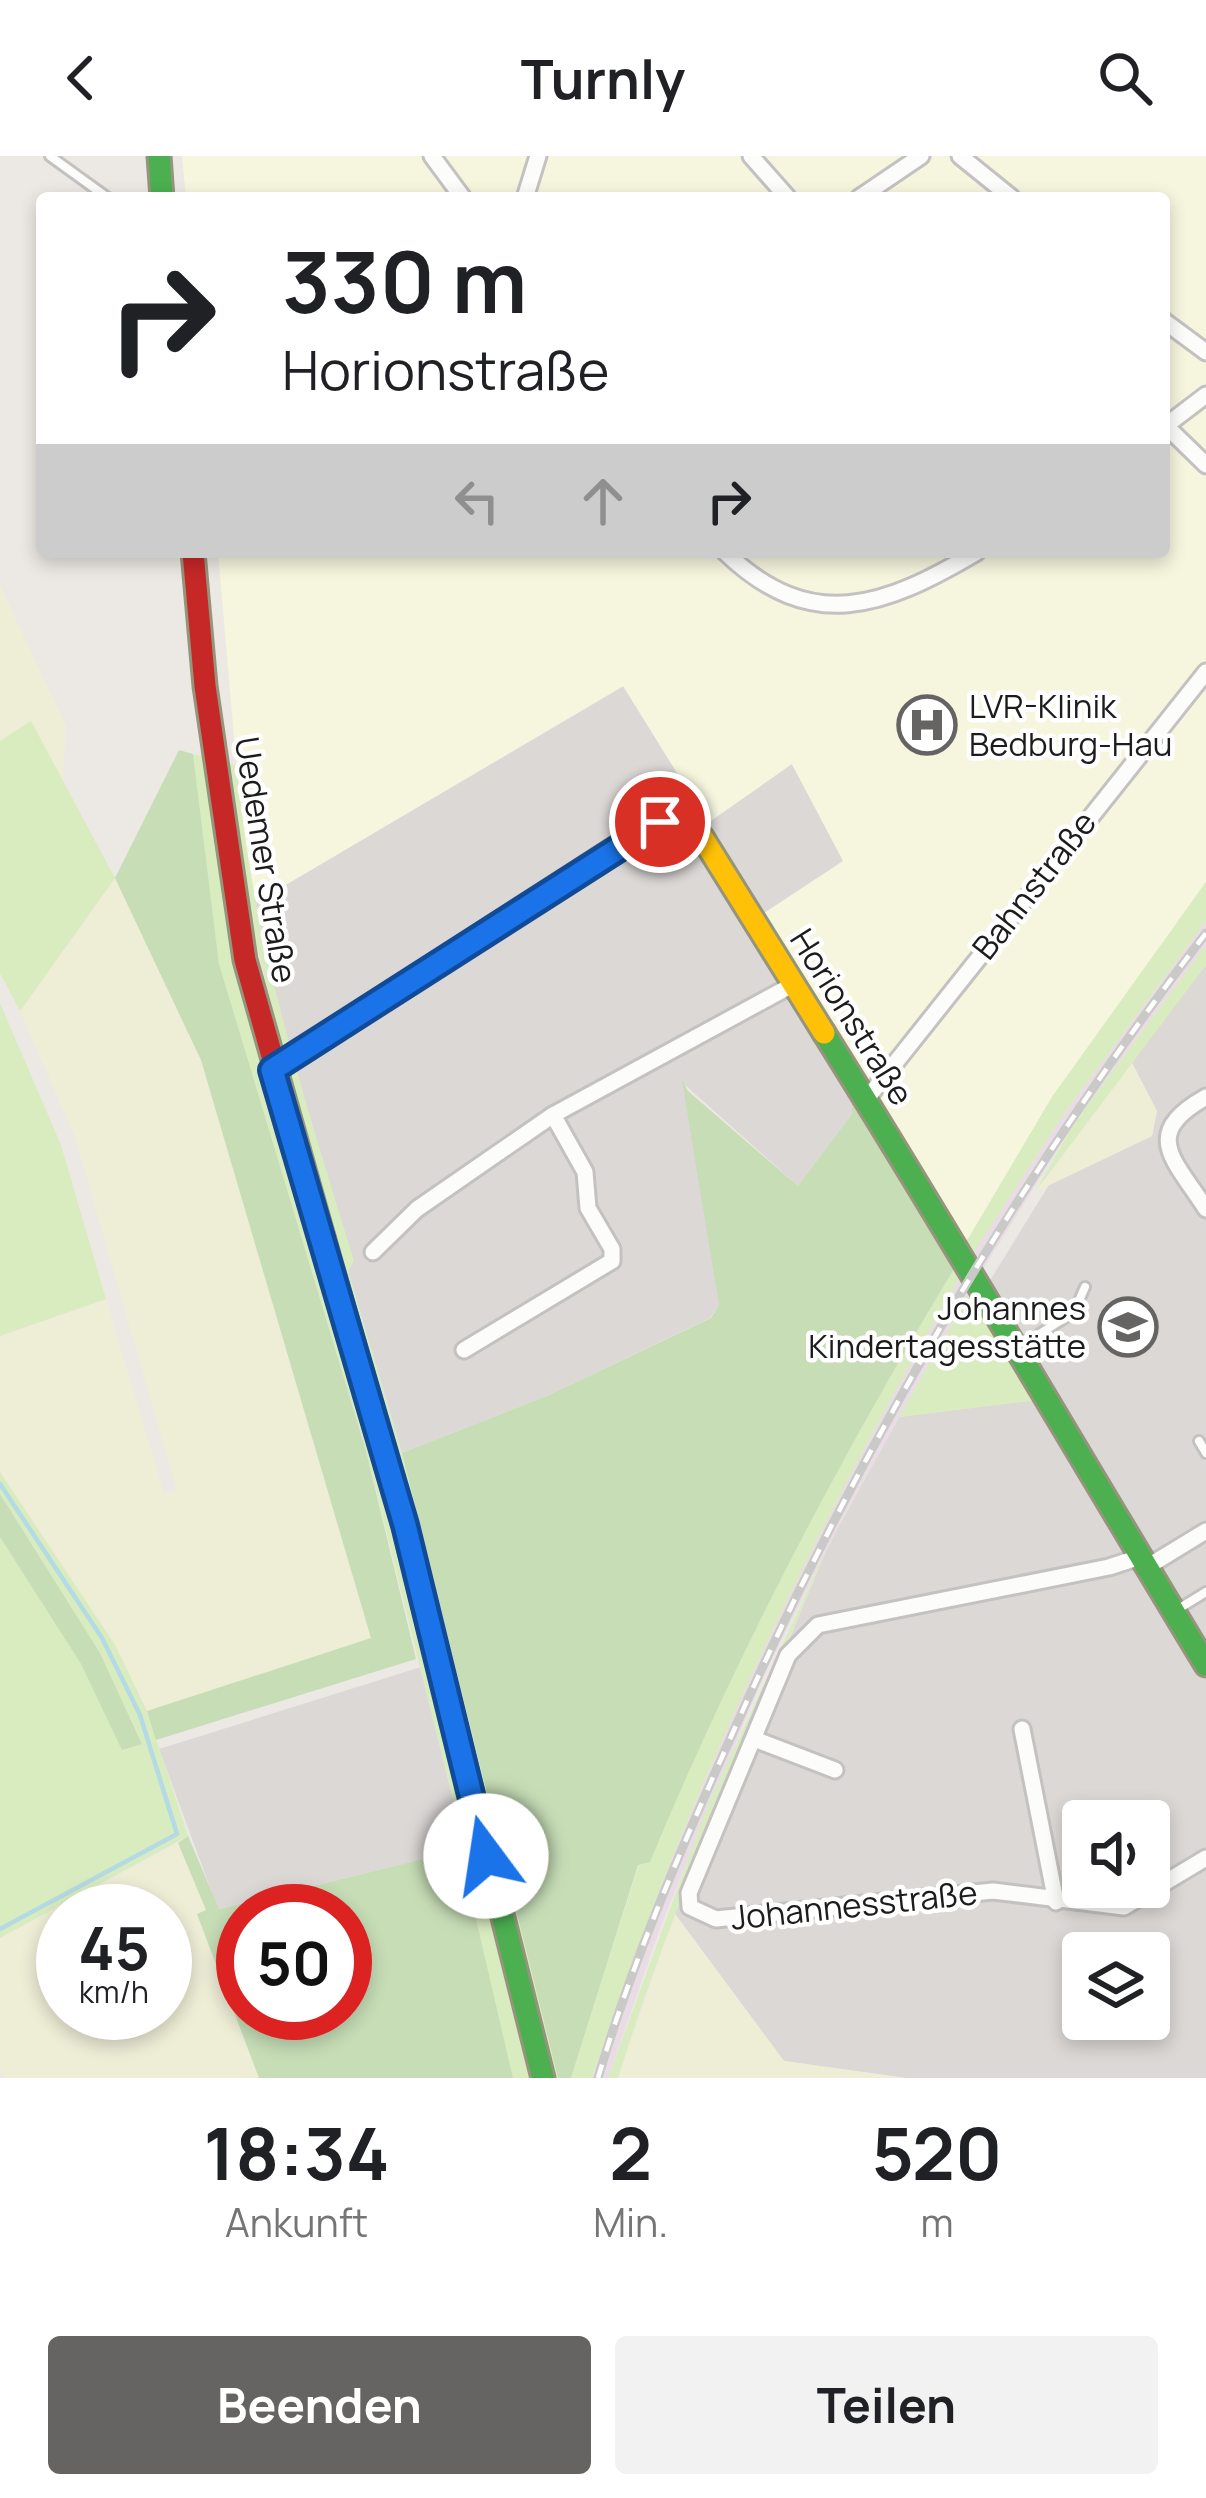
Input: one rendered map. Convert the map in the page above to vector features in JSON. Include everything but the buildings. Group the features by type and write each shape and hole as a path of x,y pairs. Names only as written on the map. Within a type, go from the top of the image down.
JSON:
{"main road":[{"path":"159,156 162,192"},
{"name":"Uedemer Straße","path":"194,558 231,877 272,1070 405,1525 543,2078"},
{"name":"Horionstraße","path":"272,1070 660,822 683,825 702,837 981,1284 1015,1350 1204,1657"}],"street":[{"path":"432,156 459,192"},
{"path":"527,192 538,156"},
{"path":"751,156 783,192"},
{"path":"868,192 921,156"},
{"path":"960,156 1005,192"},
{"path":"1170,325 1206,352"},
{"path":"1170,422 1206,395"},
{"path":"1170,431 1206,465"},
{"path":"733,558 783,596 848,607 886,597 965,558"},
{"name":"Bahnstraße","path":"866,1101 1206,672"},
{"path":"373,1252 418,1209 553,1115 794,984"},
{"path":"1206,1097 1168,1123 1165,1134 1172,1157 1206,1208"},
{"path":"464,1349 611,1261 612,1249 588,1208 585,1172 553,1115"},
{"path":"1143,1562 1206,1531"},
{"name":"Johannesstraße","path":"1143,1562 818,1624 788,1655 689,1893 690,1906 699,1916 716,1919 993,1892 1124,1907 1206,1858"},
{"path":"1022,1729 1057,1902"},
{"path":"754,1739 835,1770"}],"lane":[{"path":"50,156 100,192"},
{"path":"1015,1350 1074,1312 1085,1286"},
{"path":"1199,1441 1206,1453"},
{"path":"1174,1612 1206,1592"}],"shaded area":[{"name":"LVR-Klinik Bedburg-Hau","path":"182,156 1206,156 1206,882 1052,1097 965,1244 764,913 843,861 792,764 708,823 623,686 255,903 240,806 219,558 1170,558 1170,192 185,192"},
{"path":"0,585 66,726 63,785 31,721 0,741"},
{"path":"624,686 707,822 791,763 844,861 764,914 863,1074 852,1114 798,1186 685,1085 719,1305 710,1318 547,1396 402,1453 348,1271 353,1261 283,1029 255,903"},
{"path":"115,878 201,1060 371,1639 147,1711 115,1645 0,1472 0,1336 106,1299 164,1494 177,1491 75,1137 20,1011"},
{"path":"1206,921 1206,945 1073,1125 982,1271 972,1255 986,1232 1065,1112"},
{"path":"1206,965 1206,2078 906,2078 784,2061 675,1914 828,1546 899,1417 1037,1400 989,1282 1049,1185 1152,1136 1157,1111 1131,1061"},
{"path":"1131,1061 1157,1111 1152,1136 1035,1192"},
{"path":"963,1272 973,1287 846,1512 763,1677 662,1923 608,2078 592,2078 668,1867 764,1642 864,1442"},
{"path":"421,1667 465,1849 321,1884 216,1884 216,1904 159,1749"},
{"path":"178,1843 207,1911 197,1915 216,1965 216,2040 245,2040 259,2078 5,2078 0,2069 0,1938 36,1919 36,2040 192,2040 192,1884 101,1884"},
{"path":"675,1914 784,2061 906,2078 618,2078"}],"green space":[{"path":"31,721 115,878 20,1011 0,973 0,741"},
{"path":"179,750 193,754 219,964 366,1451 416,1659 156,1740 147,1711 371,1638 201,1060 115,878"},
{"path":"193,754 206,757 234,965 375,1448 535,2078 513,2078 460,1850 465,1848 366,1451 219,964"},
{"path":"224,762 237,766 254,892 282,1016 354,1261 348,1271 402,1453 558,2078 551,2078 339,1271 259,955"},
{"path":"1206,882 1206,921 1065,1112 972,1255 965,1244 1052,1097"},
{"path":"1206,945 1206,965 1035,1192 1073,1125"},
{"path":"0,1003 61,1145 106,1299 0,1336"},
{"path":"682,1080 688,1091 798,1186 852,1114 852,1098 957,1264 792,1557 650,1862 638,1865 571,2078 558,2078 402,1453 547,1396 711,1318 719,1305"},
{"path":"957,1264 963,1272 855,1467 756,1665 668,1869 592,2078 571,2078 639,1864 650,1862 792,1557"},
{"path":"973,1287 1037,1400 899,1417"},
{"path":"0,1472 115,1645 147,1711 188,1836 100,1884 36,1884 36,1918 0,1938 0,1537 81,1664 122,1749 142,1743 100,1653 0,1494"},
{"path":"0,1494 100,1653 142,1744 122,1750 81,1664 0,1537"},
{"path":"828,1546 690,1876 618,2078 608,2078 708,1805"},
{"path":"188,1836 216,1902 216,1964 197,1914 206,1910 178,1843"},
{"path":"460,1850 513,2078 259,2078 245,2040 372,2040 372,1884 321,1884"}],"waterway":[{"path":"0,1484 102,1638 140,1715 177,1834 0,1929"}],"railway":[{"path":"598,2078 626,1992 730,1739 886,1423 944,1321 1069,1123 1206,933"}],"traffic: fast":[{"path":"159,156 162,192"},
{"path":"824,1033 1206,1665"},
{"path":"323,1237 405,1525 543,2078"}],"traffic: slow":[{"path":"273,1069 637,834 670,824 702,837 824,1033"}],"traffic: jam":[{"path":"194,558 205,686 245,960 323,1237"}],"place":[{"name":"LVR-Klinik Bedburg-Hau","path":"927,725"},
{"name":"Johannes Kindertagesstätte","path":"1128,1327"}],"route":[{"path":"486,1856 405,1525 272,1070 335,1025 660,822"}]}
